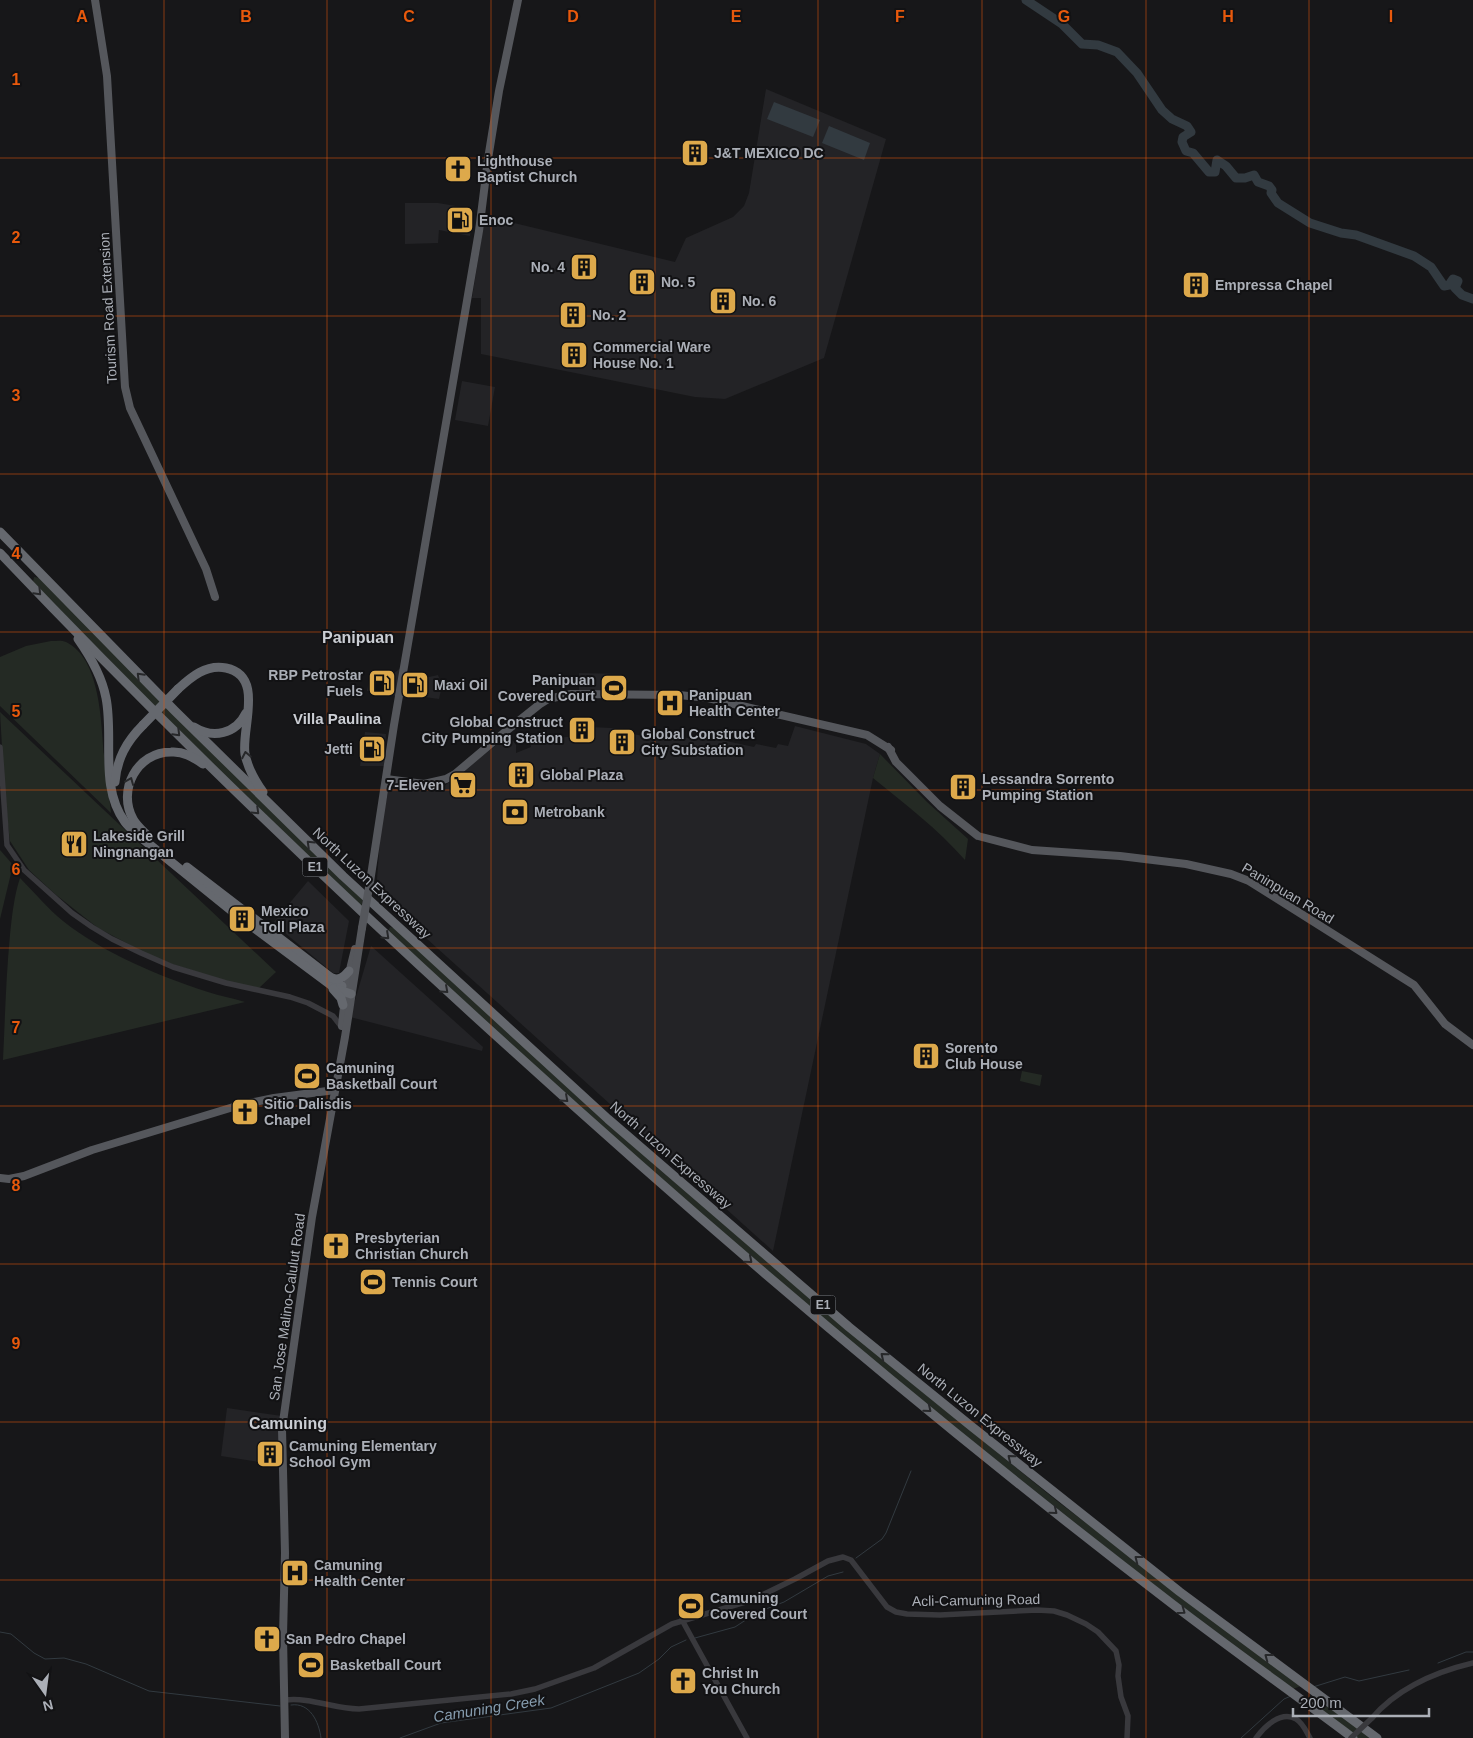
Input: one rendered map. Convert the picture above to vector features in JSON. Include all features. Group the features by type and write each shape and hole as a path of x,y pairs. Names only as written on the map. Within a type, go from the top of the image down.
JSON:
{"highway":[{"name":"North Luzon Expressway","path":"0,532 276,811 392,922 601,1113 834,1314 1103,1532 1180,1592 1377,1738"},
{"name":"North Luzon Expressway","path":"0,553 56,612 221,777 402,951 655,1180 840,1338 970,1444 1173,1604 1352,1738"},
{"path":"56,612 86,651 102,687 107,710 110,780 113,795 123,819 134,831 240,913 125,817"},
{"path":"134,831 125,817 116,791 116,772 125,746 178,689 205,670 224,668 234,672 243,680 248,690 249,702 244,745 247,761 256,782 276,811"},
{"path":"175,711 197,729 219,734 230,730 240,722 249,702"},
{"path":"148,836 133,820 126,791 136,769 146,760 157,754 170,751 182,753 193,758 221,777"},
{"path":"248,919 329,980 349,991"},
{"path":"329,980 338,980 349,972"},
{"path":"329,980 343,1005"}],"main road":[{"name":"Tourism Road Extension","path":"95,0 107,76 125,387 130,408 206,569 215,597"},
{"path":"344,1026 370,882 407,651 478,237 499,91 518,0"},
{"name":"Paninpuan Road","path":"386,779 424,784 446,779 456,774 540,704 548,699 571,694 679,695 708,698 867,735 888,747 942,803 973,828 992,839 1032,850 1120,856 1186,864 1231,874 1249,881 1414,985 1445,1024 1473,1045"},
{"path":"344,1026 343,1005 349,991 349,972 362,928"},
{"name":"San Jose Malino-Calulut Road","path":"285,1738 283,1636 285,1553 282,1429 312,1217 343,1043 344,1026"},
{"path":"0,1178 9,1179 24,1176 92,1150 248,1103 335,1090"}],"street":[{"path":"0,747 7,845 24,870 72,913 92,927 140,953 173,967 226,983 299,1000 333,1016 344,1026"},
{"name":"Acli-Camuning Road","path":"682,1620 752,1600 828,1561 843,1557 851,1560 887,1607 896,1612 940,1615 1037,1610 1054,1611 1086,1624 1098,1632 1116,1651 1121,1696 1128,1716 1128,1738"},
{"path":"285,1700 302,1699 348,1709 519,1693 594,1668 682,1620 747,1738"},
{"path":"1352,1738 1397,1694 1444,1671 1473,1663"},
{"path":"1256,1738 1272,1722 1286,1717 1292,1717 1300,1722 1310,1738"}],"shaded area":[{"path":"766,89 886,139 824,358 725,399 695,397 481,354 481,298 472,298 485,216 675,262 686,238 733,217 744,206 749,193"},
{"path":"774,102 820,120 813,137 767,119"},
{"path":"829,126 870,143 864,160 822,143"},
{"path":"405,203 438,203 473,209 470,236 439,230 438,243 405,244"},
{"path":"462,381 495,387 488,426 455,420"},
{"path":"34,577 40,578 363,897 361,909 182,735 33,582"},
{"path":"51,641 64,641 78,650 93,677 100,710 111,813 0,706 0,657 26,646"},
{"path":"402,667 396,696 367,691 371,670 393,674"},
{"path":"407,673 429,677 438,675 442,686 439,699 403,694"},
{"path":"579,673 621,674 620,682 605,682 604,694 579,694"},
{"path":"0,712 276,972 259,988 234,984 149,955 98,928 55,894 29,870 10,841 5,800"},
{"path":"579,724 587,724 590,727 633,729 632,734 657,738 663,736 703,739 703,736 754,747 756,744 776,748 778,744 788,746 795,726 866,744 880,754 873,778 773,1251 376,893 381,825 389,788 429,790 443,787 509,735 516,745 516,753 531,747 530,740 579,736"},
{"path":"365,732 386,734 384,766 360,766"},
{"path":"880,754 927,802 968,839 965,860 932,827 873,778"},
{"path":"0,850 13,865 0,919"},
{"path":"20,878 63,921 79,933 114,953 170,979 245,1002 3,1060 10,935"},
{"path":"308,881 349,921 339,973 333,973 273,923"},
{"path":"390,927 394,928 659,1169 898,1372 1057,1501 1301,1686 1293,1689 1147,1580 894,1379 654,1175 388,932"},
{"path":"371,946 483,1047 482,1051 350,1017"},
{"path":"1022,1071 1042,1075 1040,1086 1020,1081"},
{"name":"Tennis Court","path":"385,1275 386,1286 362,1288 361,1277"},
{"path":"227,1408 282,1416 278,1465 221,1456"},
{"name":"Basketball Court","path":"306,1656 316,1656 317,1675 306,1676"},
{"path":"1318,1699 1373,1738 1357,1738 1311,1704"}],"waterway":[{"path":"1026,0 1062,24 1082,44 1098,45 1117,52 1137,73 1162,110 1172,119 1187,126 1191,132 1183,137 1182,142 1186,151 1193,153 1209,172 1215,172 1217,160 1226,166 1236,178 1254,175 1258,182 1269,186 1272,190 1271,193 1278,203 1310,223 1341,233 1356,235 1414,256 1431,267 1444,286 1449,285 1453,279 1458,281 1455,288 1462,295 1473,299"},
{"path":"856,1558 882,1539 886,1533 911,1471"},
{"name":"Camuning Creek","path":"695,1638 735,1627 758,1612 784,1602 828,1576 843,1572"},
{"name":"Camuning Creek","path":"0,1632 11,1634 34,1653 45,1659 64,1658 86,1664 149,1691 280,1706"},
{"name":"Camuning Creek","path":"400,1738 441,1723 551,1708 639,1673 659,1659 671,1647 686,1640"},
{"path":"1438,1663 1466,1652 1473,1652"},
{"path":"1313,1687 1345,1677 1359,1681 1409,1670"},
{"path":"1241,1738 1284,1699 1291,1696"},
{"name":"Camuning Creek","path":"291,1705 303,1707 312,1714 316,1720 321,1738"}],"place":[{"name":"J&T MEXICO DC","path":"695,153"},
{"name":"Lighthouse Baptist Church","path":"458,169"},
{"name":"Enoc","path":"460,220"},
{"name":"No. 4","path":"584,267"},
{"name":"No. 5","path":"642,282"},
{"name":"Empressa Chapel","path":"1196,285"},
{"name":"No. 6","path":"723,301"},
{"name":"No. 2","path":"573,315"},
{"name":"Commercial Ware House No. 1","path":"574,355"},
{"name":"RBP Petrostar Fuels","path":"382,683"},
{"name":"Maxi Oil","path":"415,685"},
{"name":"Panipuan Covered Court","path":"614,688"},
{"name":"Panipuan Health Center","path":"670,703"},
{"name":"Global Construct City Pumping Station","path":"582,730"},
{"name":"Global Construct City Substation","path":"622,742"},
{"name":"Jetti","path":"372,749"},
{"name":"Global Plaza","path":"521,775"},
{"name":"7-Eleven","path":"463,785"},
{"name":"Lessandra Sorrento Pumping Station","path":"963,787"},
{"name":"Metrobank","path":"515,812"},
{"name":"Lakeside Grill Ningnangan","path":"74,844"},
{"name":"Mexico Toll Plaza","path":"242,919"},
{"name":"Sorento Club House","path":"926,1056"},
{"name":"Camuning Basketball Court","path":"307,1076"},
{"name":"Sitio Dalisdis Chapel","path":"245,1112"},
{"name":"Presbyterian Christian Church","path":"336,1246"},
{"name":"Tennis Court","path":"373,1282"},
{"name":"Camuning Elementary School Gym","path":"270,1454"},
{"name":"Camuning Health Center","path":"295,1573"},
{"name":"Camuning Covered Court","path":"691,1606"},
{"name":"San Pedro Chapel","path":"267,1639"},
{"name":"Basketball Court","path":"311,1665"},
{"name":"Christ In You Church","path":"683,1681"}],"district":[{"name":"Panipuan","path":"358,637"},
{"name":"Villa Paulina","path":"337,718"},
{"name":"Camuning","path":"288,1423"}]}
